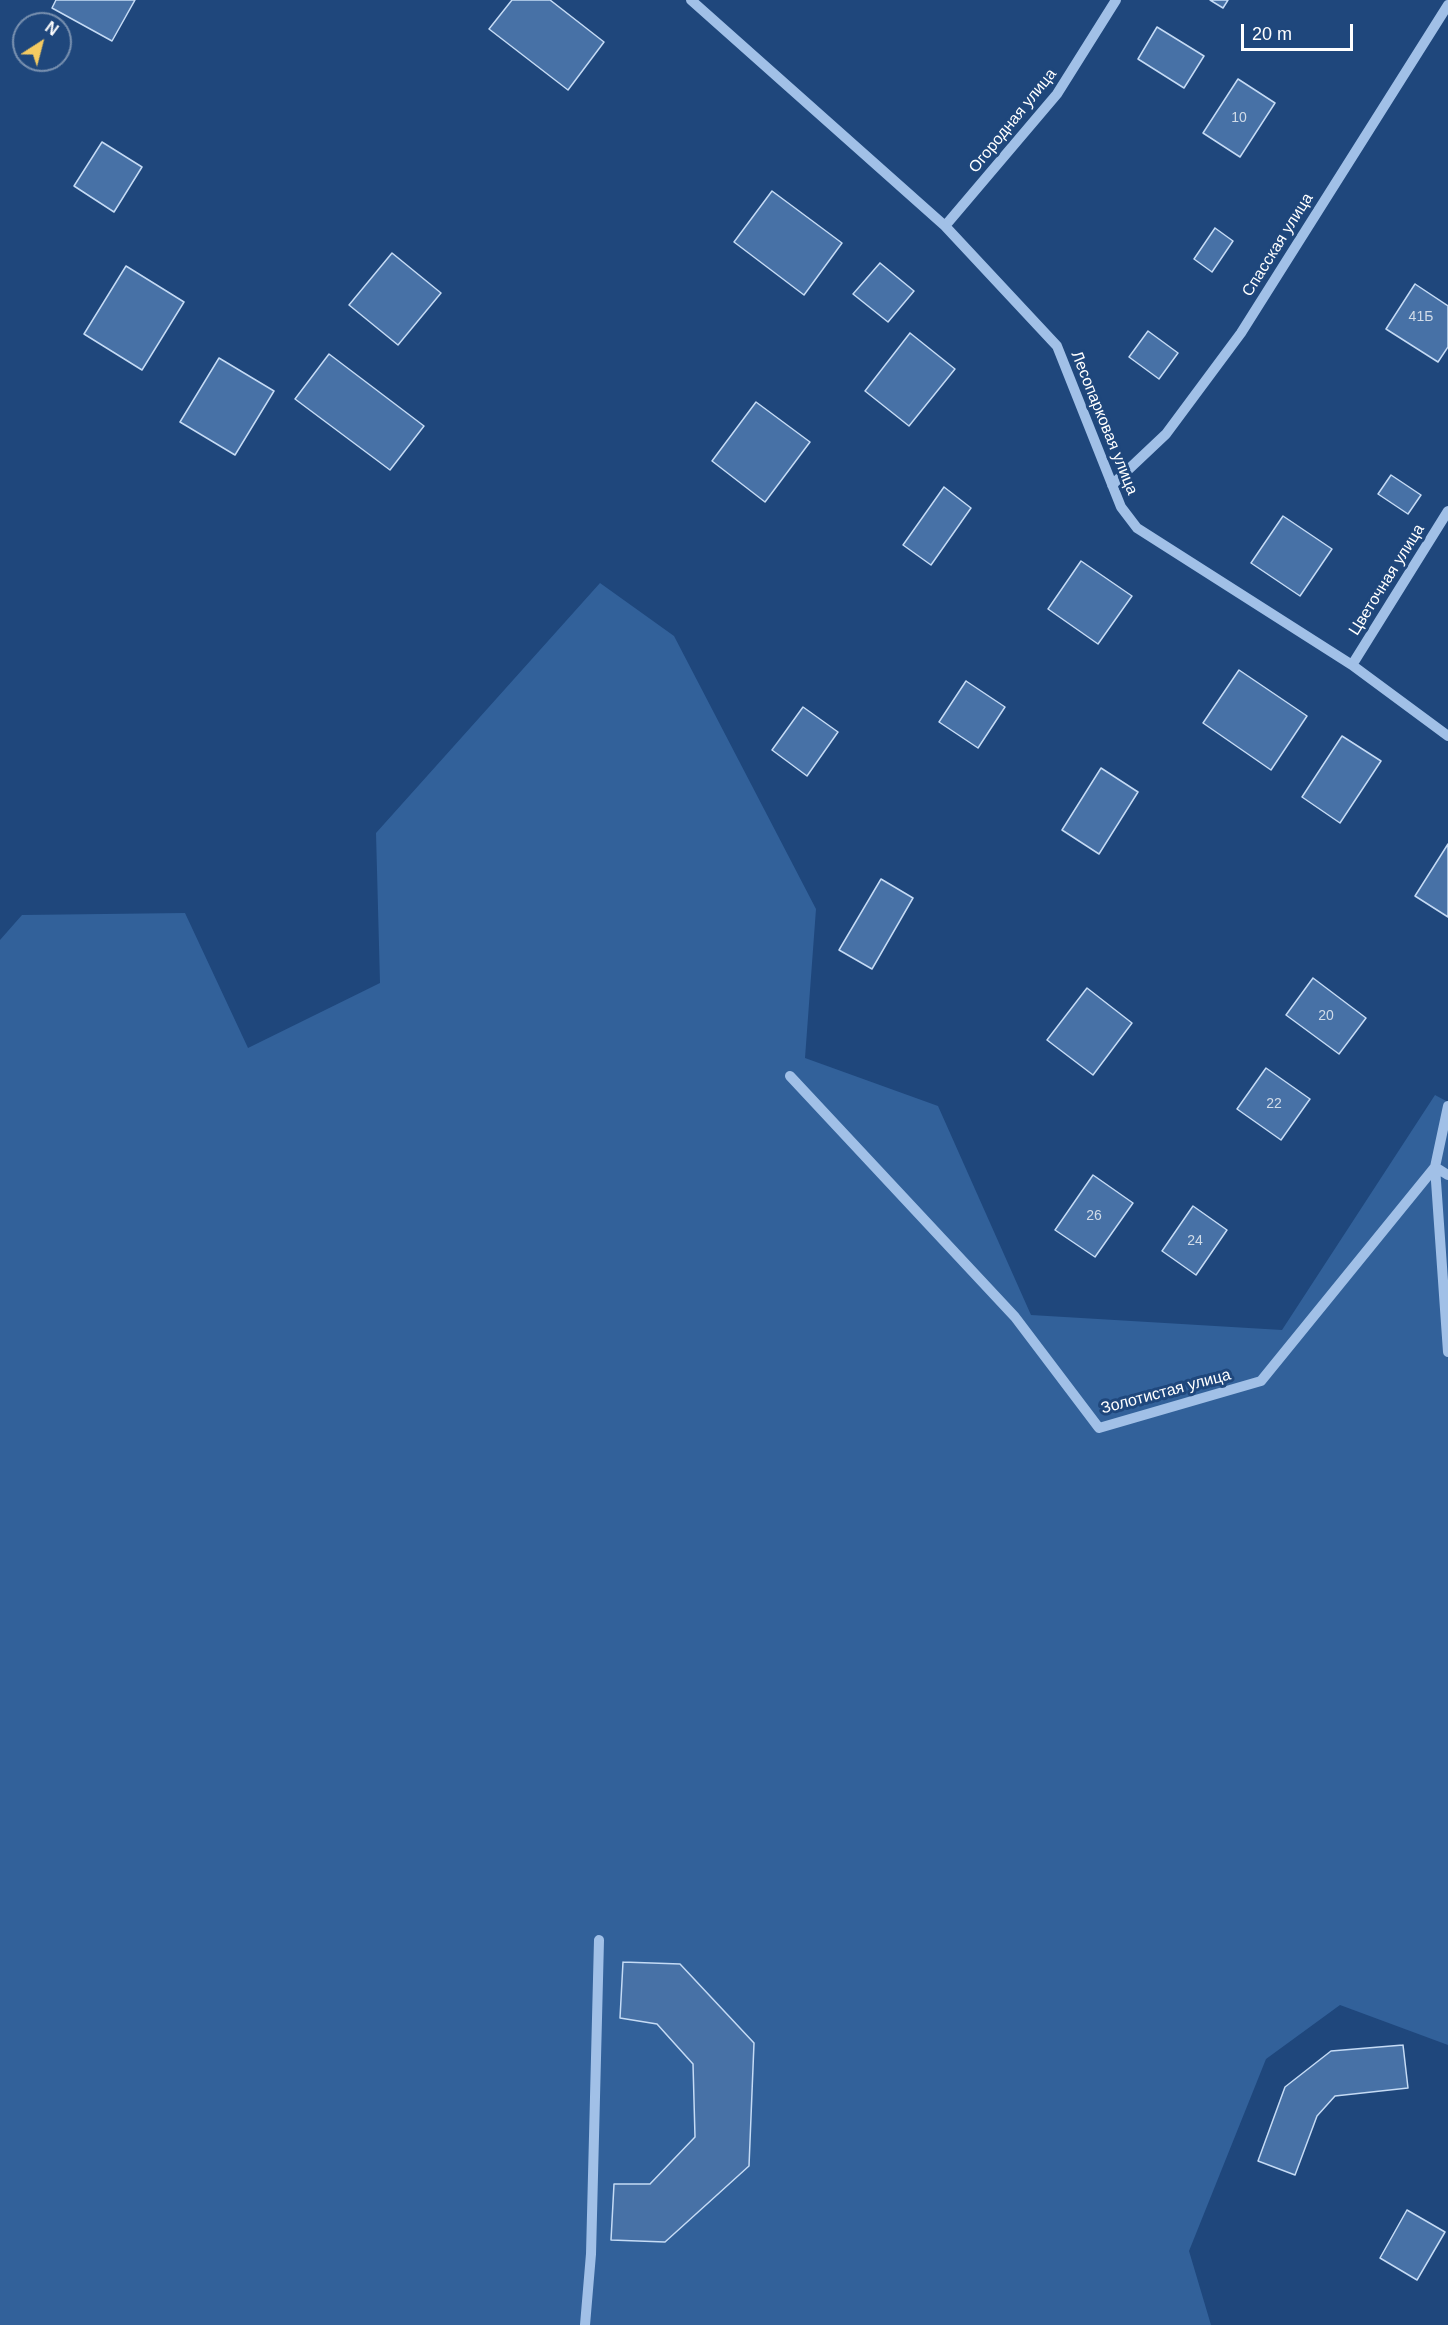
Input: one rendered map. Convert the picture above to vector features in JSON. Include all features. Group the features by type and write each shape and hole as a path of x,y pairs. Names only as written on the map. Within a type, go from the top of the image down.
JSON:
{"street":[{"name":"Огородная улица","path":"945,226 1057,94 1116,0"},
{"name":"Лесопарковая улица","path":"696,1 945,226 1057,346 1121,507 1137,528 1352,665 1448,736"},
{"name":"Спасская улица","path":"1112,485 1166,434 1241,333 1448,5"},
{"name":"Цветочная улица","path":"1352,665 1448,511"},
{"name":"Золотистая улица","path":"790,1076 1015,1317 1099,1428 1261,1381 1435,1167 1448,1106"},
{"path":"1435,1167 1448,1174"},
{"path":"1435,1167 1448,1352"},
{"path":"585,2325 591,2254 599,1940"}],"shaded area":[{"path":"600,583 674,636 816,909 805,1058 938,1106 1031,1315 1282,1330 1435,1095 1448,1102 1448,2045 1340,2005 1266,2059 1189,2251 1211,2325 0,2325 0,940 22,915 185,913 248,1048 380,983 376,833"}],"building":[{"path":"56,0 135,0 112,41 72,19 72,12 59,12 52,8"},
{"path":"512,0 550,0 604,42 568,90 489,29"},
{"path":"1210,0 1228,0 1223,8"},
{"path":"1157,27 1204,56 1184,88 1138,59"},
{"path":"1238,79 1275,103 1240,157 1203,133"},
{"path":"102,142 142,167 114,212 74,186"},
{"path":"772,191 842,243 804,295 734,242"},
{"path":"1215,228 1233,241 1212,272 1194,259"},
{"path":"392,253 441,293 398,345 349,305"},
{"path":"880,263 914,291 888,322 853,294"},
{"path":"126,266 184,302 142,370 84,334"},
{"path":"1415,284 1448,306 1448,347 1438,362 1386,329"},
{"path":"1148,331 1178,353 1159,379 1129,357"},
{"path":"910,333 955,369 909,426 865,391"},
{"path":"329,354 424,426 390,470 295,399"},
{"path":"219,358 274,391 235,455 180,422"},
{"path":"756,402 810,442 765,502 712,461"},
{"path":"1391,475 1421,495 1408,514 1378,494"},
{"path":"944,487 971,508 931,565 903,545"},
{"path":"1283,516 1332,549 1300,596 1251,563"},
{"path":"1081,561 1132,596 1098,644 1048,609"},
{"path":"1239,670 1307,716 1271,770 1203,723"},
{"path":"966,681 1005,707 978,748 939,722"},
{"path":"803,707 838,732 807,776 772,750"},
{"path":"1342,736 1381,761 1340,823 1302,797"},
{"path":"1101,768 1138,792 1099,854 1062,830"},
{"path":"1448,844 1448,917 1415,896"},
{"path":"881,879 913,898 872,969 839,950"},
{"path":"1313,978 1366,1018 1339,1054 1286,1015"},
{"path":"1087,988 1132,1023 1093,1075 1047,1040"},
{"path":"1266,1068 1310,1099 1281,1140 1237,1109"},
{"path":"1093,1175 1133,1203 1095,1257 1055,1230"},
{"path":"1193,1206 1227,1230 1196,1275 1162,1251"},
{"path":"623,1962 680,1964 754,2043 749,2166 665,2242 611,2240 614,2184 650,2184 695,2137 693,2064 657,2024 620,2018"},
{"path":"1403,2045 1408,2088 1335,2096 1317,2116 1295,2175 1258,2161 1285,2087 1331,2051"},
{"path":"1407,2210 1445,2232 1417,2280 1380,2258"}]}
